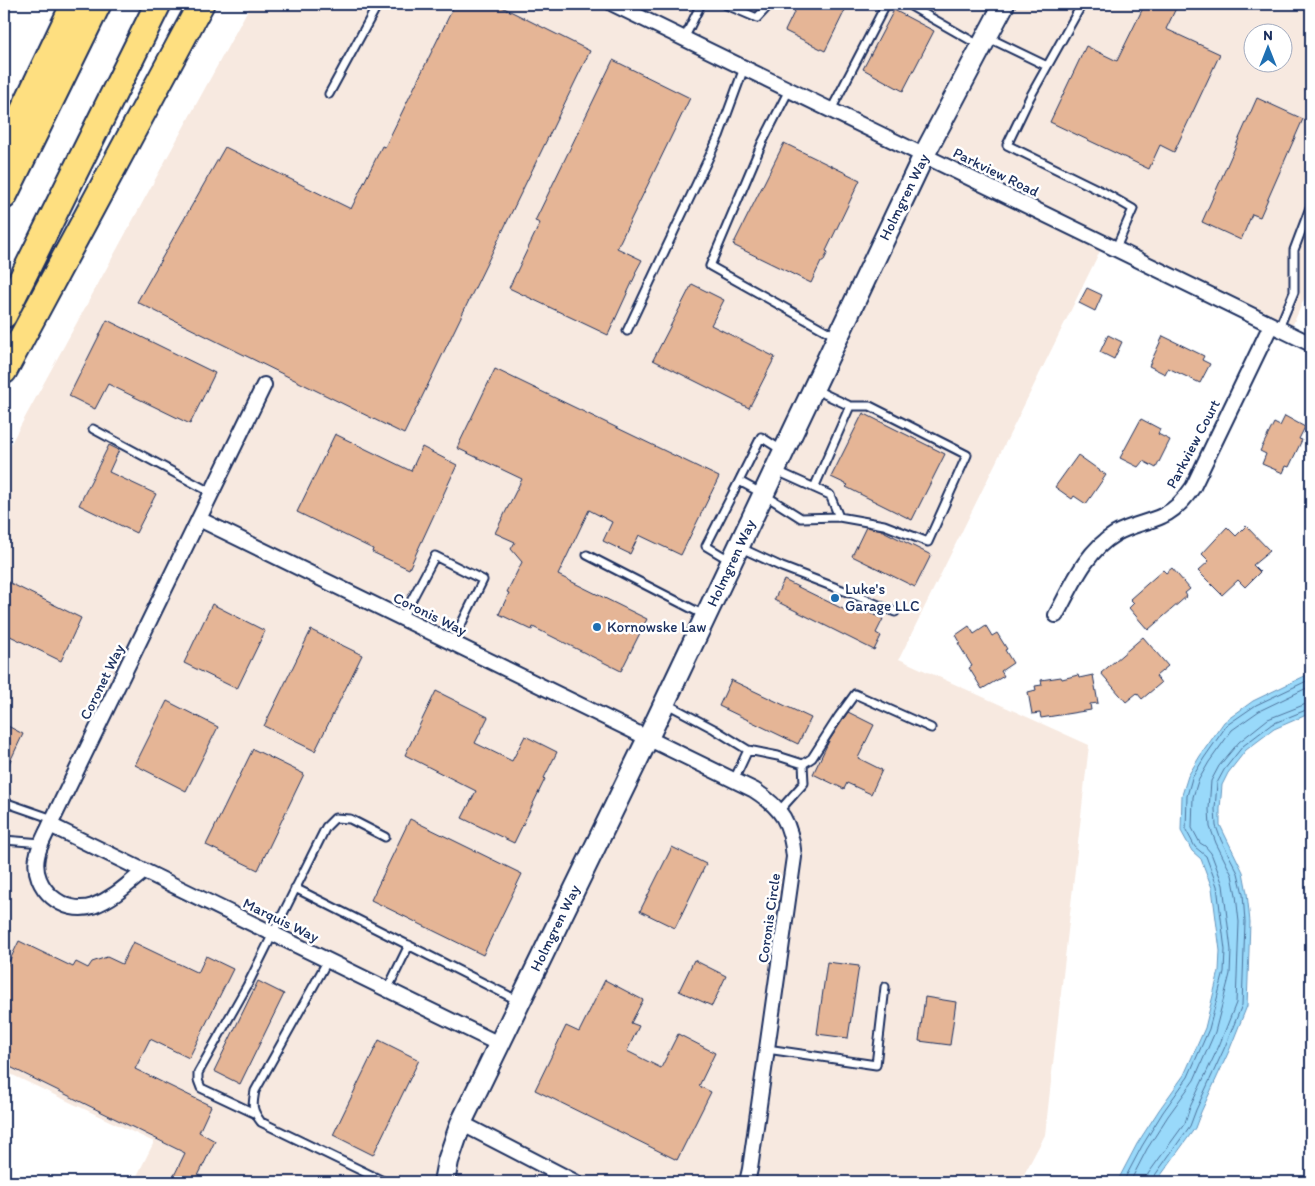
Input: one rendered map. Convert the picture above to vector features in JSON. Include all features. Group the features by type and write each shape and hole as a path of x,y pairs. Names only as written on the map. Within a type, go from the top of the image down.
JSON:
{"highway":[{"path":"4,151 74,4"},
{"path":"4,196 98,4"},
{"path":"4,315 158,4"},
{"path":"4,371 201,4"}],"street":[{"name":"Parkview Road","path":"613,4 1311,344"},
{"name":"Holmgren Way","path":"444,1182 448,1161 460,1123 648,738 924,155 1004,4"},
{"name":"Parkview Court","path":"1056,615 1085,563 1099,546 1115,534 1134,525 1162,516 1178,506 1186,497 1193,487 1276,327"},
{"name":"Coronet Way","path":"144,871 113,897 92,906 76,909 56,901 42,886 37,874 37,857 51,822 264,385"},
{"name":"Coronis Way","path":"199,519 648,738"},
{"name":"Coronis Circle","path":"648,738 754,790 768,799 787,824 792,840 794,857 750,1169 746,1182"},
{"name":"Marquis Way","path":"51,822 144,871 499,1044"},
{"path":"460,1123 575,1182"}],"lane":[{"path":"329,94 378,4"},
{"path":"684,40 701,4"},
{"path":"724,4 757,18 770,4"},
{"path":"831,110 886,4"},
{"path":"907,4 984,42 1047,66"},
{"path":"1082,4 1030,97 1007,145 1105,193 1133,209 1116,248"},
{"path":"627,330 719,136 744,68"},
{"path":"789,90 762,142 710,266 838,338"},
{"path":"1276,327 1294,292 1294,250 1311,205"},
{"path":"739,481 764,494 801,518 838,517 884,525 928,542 968,455 870,406 850,406 813,389"},
{"path":"814,488 850,406"},
{"path":"92,429 212,493"},
{"path":"784,451 760,437 706,546 782,567 895,612"},
{"path":"775,470 830,495 838,517"},
{"path":"587,555 706,616"},
{"path":"402,618 435,556 482,580 452,643"},
{"path":"803,764 812,758 838,716 855,694 931,728"},
{"path":"664,703 714,729 748,750 778,756 803,764"},
{"path":"734,780 748,750"},
{"path":"779,811 804,783 803,764"},
{"path":"4,802 51,822"},
{"path":"254,1113 200,1088 198,1073 247,986 326,827 335,818 350,819 385,837"},
{"path":"4,840 42,843"},
{"path":"295,888 520,1001"},
{"path":"387,990 410,945"},
{"path":"328,960 255,1091 252,1104 254,1113 261,1122 385,1182"},
{"path":"767,1049 876,1065 885,988"}],"shaded area":[{"path":"251,4 1311,4 1311,284 1289,333 1104,243 899,659 1089,745 1045,1135 1020,1182 134,1182 154,1142 4,1071 4,456"}],"water":[{"path":"1311,673 1311,713 1274,729 1246,750 1228,773 1222,785 1220,825 1243,872 1247,893 1250,922 1247,1006 1195,1128 1156,1182 1117,1182 1137,1144 1184,1075 1205,1028 1219,971 1220,951 1212,888 1201,859 1192,851 1181,831 1182,795 1188,776 1224,722 1253,701"}],"building":[{"path":"455,4 496,4 590,51 404,434 137,302 225,147 351,209 382,146 385,147"},
{"path":"798,4 848,4 825,51 785,31"},
{"path":"1145,4 1178,4 1166,29 1220,54 1174,152 1160,145 1149,169 1050,122 1086,46 1117,61"},
{"path":"894,10 934,31 903,91 863,69"},
{"path":"613,60 690,98 617,248 642,260 608,335 509,288 540,223 535,221"},
{"path":"1257,98 1303,119 1260,217 1252,214 1241,240 1202,222"},
{"path":"784,143 860,180 826,251 828,252 811,283 733,245"},
{"path":"692,284 724,300 711,325 775,357 749,408 653,360"},
{"path":"1087,288 1102,295 1095,311 1079,303"},
{"path":"107,320 215,373 190,424 108,384 95,409 69,396"},
{"path":"1108,335 1122,342 1114,359 1100,352"},
{"path":"1163,336 1204,356 1202,360 1210,364 1200,383 1168,368 1165,374 1149,366"},
{"path":"495,369 719,477 681,555 639,535 630,554 603,541 612,522 589,510 558,575 647,619 621,671 533,627 532,630 499,614 509,593 507,592 522,562 511,549 515,542 495,533 522,479 457,448"},
{"path":"863,413 945,454 912,520 846,487 848,485 831,477"},
{"path":"1285,416 1305,427 1299,439 1302,440 1289,467 1286,466 1283,473 1262,464 1266,454 1260,451 1274,423 1280,426"},
{"path":"1141,419 1160,429 1158,434 1170,440 1156,468 1143,461 1138,467 1120,458"},
{"path":"335,434 411,471 422,447 457,465 409,569 372,552 373,549 297,512"},
{"path":"109,445 119,450 109,472 156,494 136,533 79,505"},
{"path":"1078,455 1106,475 1086,504 1074,496 1072,499 1055,487"},
{"path":"1246,526 1270,551 1253,565 1260,572 1245,587 1238,580 1222,595 1198,571 1209,561 1202,554 1227,527 1236,536"},
{"path":"866,527 879,529 931,555 915,587 852,556"},
{"path":"1172,568 1190,589 1185,593 1187,596 1148,630 1129,608 1134,603 1130,599 1163,570 1166,573"},
{"path":"4,580 81,618 61,661 4,633"},
{"path":"784,580 849,612 853,605 883,619 876,633 881,636 874,650 774,600"},
{"path":"212,604 265,631 237,689 184,663"},
{"path":"969,626 974,634 986,626 992,636 997,633 1013,663 1001,671 1004,676 982,689 969,668 972,666 958,643 960,642 956,635"},
{"path":"311,630 362,655 315,751 264,726"},
{"path":"1143,637 1168,666 1156,676 1161,683 1142,699 1137,693 1126,702 1101,673"},
{"path":"1078,675 1079,678 1093,675 1098,703 1090,704 1091,710 1041,718 1040,713 1032,714 1028,692 1036,690 1035,686 1042,685 1041,680 1061,677 1062,679"},
{"path":"731,680 811,718 798,744 719,706"},
{"path":"436,691 488,717 475,743 512,761 525,736 557,752 514,843 462,818 476,791 405,755"},
{"path":"167,701 218,727 186,791 135,765"},
{"path":"848,712 874,725 858,758 882,770 871,794 847,783 844,789 813,774 829,741"},
{"path":"4,724 23,734 4,774"},
{"path":"253,749 304,774 258,870 206,845"},
{"path":"410,819 522,874 483,955 371,900"},
{"path":"672,847 706,864 675,928 640,911"},
{"path":"19,941 73,967 76,962 88,968 92,962 107,957 122,964 133,942 198,973 206,956 233,969 189,1058 150,1039 135,1069 211,1106 199,1132 215,1141 195,1182 171,1182 185,1153 4,1064 4,972"},
{"path":"694,960 726,976 712,1006 679,991"},
{"path":"827,962 859,966 848,1038 817,1034"},
{"path":"605,980 643,1000 631,1023 639,1026 627,1051 661,1068 678,1034 715,1053 699,1086 711,1092 677,1160 535,1090 566,1026 579,1032"},
{"path":"258,981 284,994 240,1084 214,1071"},
{"path":"925,997 956,1002 950,1045 919,1041"},
{"path":"379,1040 419,1060 373,1155 333,1135"}],"place":[{"name":"Luke's Garage LLC","path":"835,598"},
{"name":"Kornowske Law","path":"597,627"}]}
